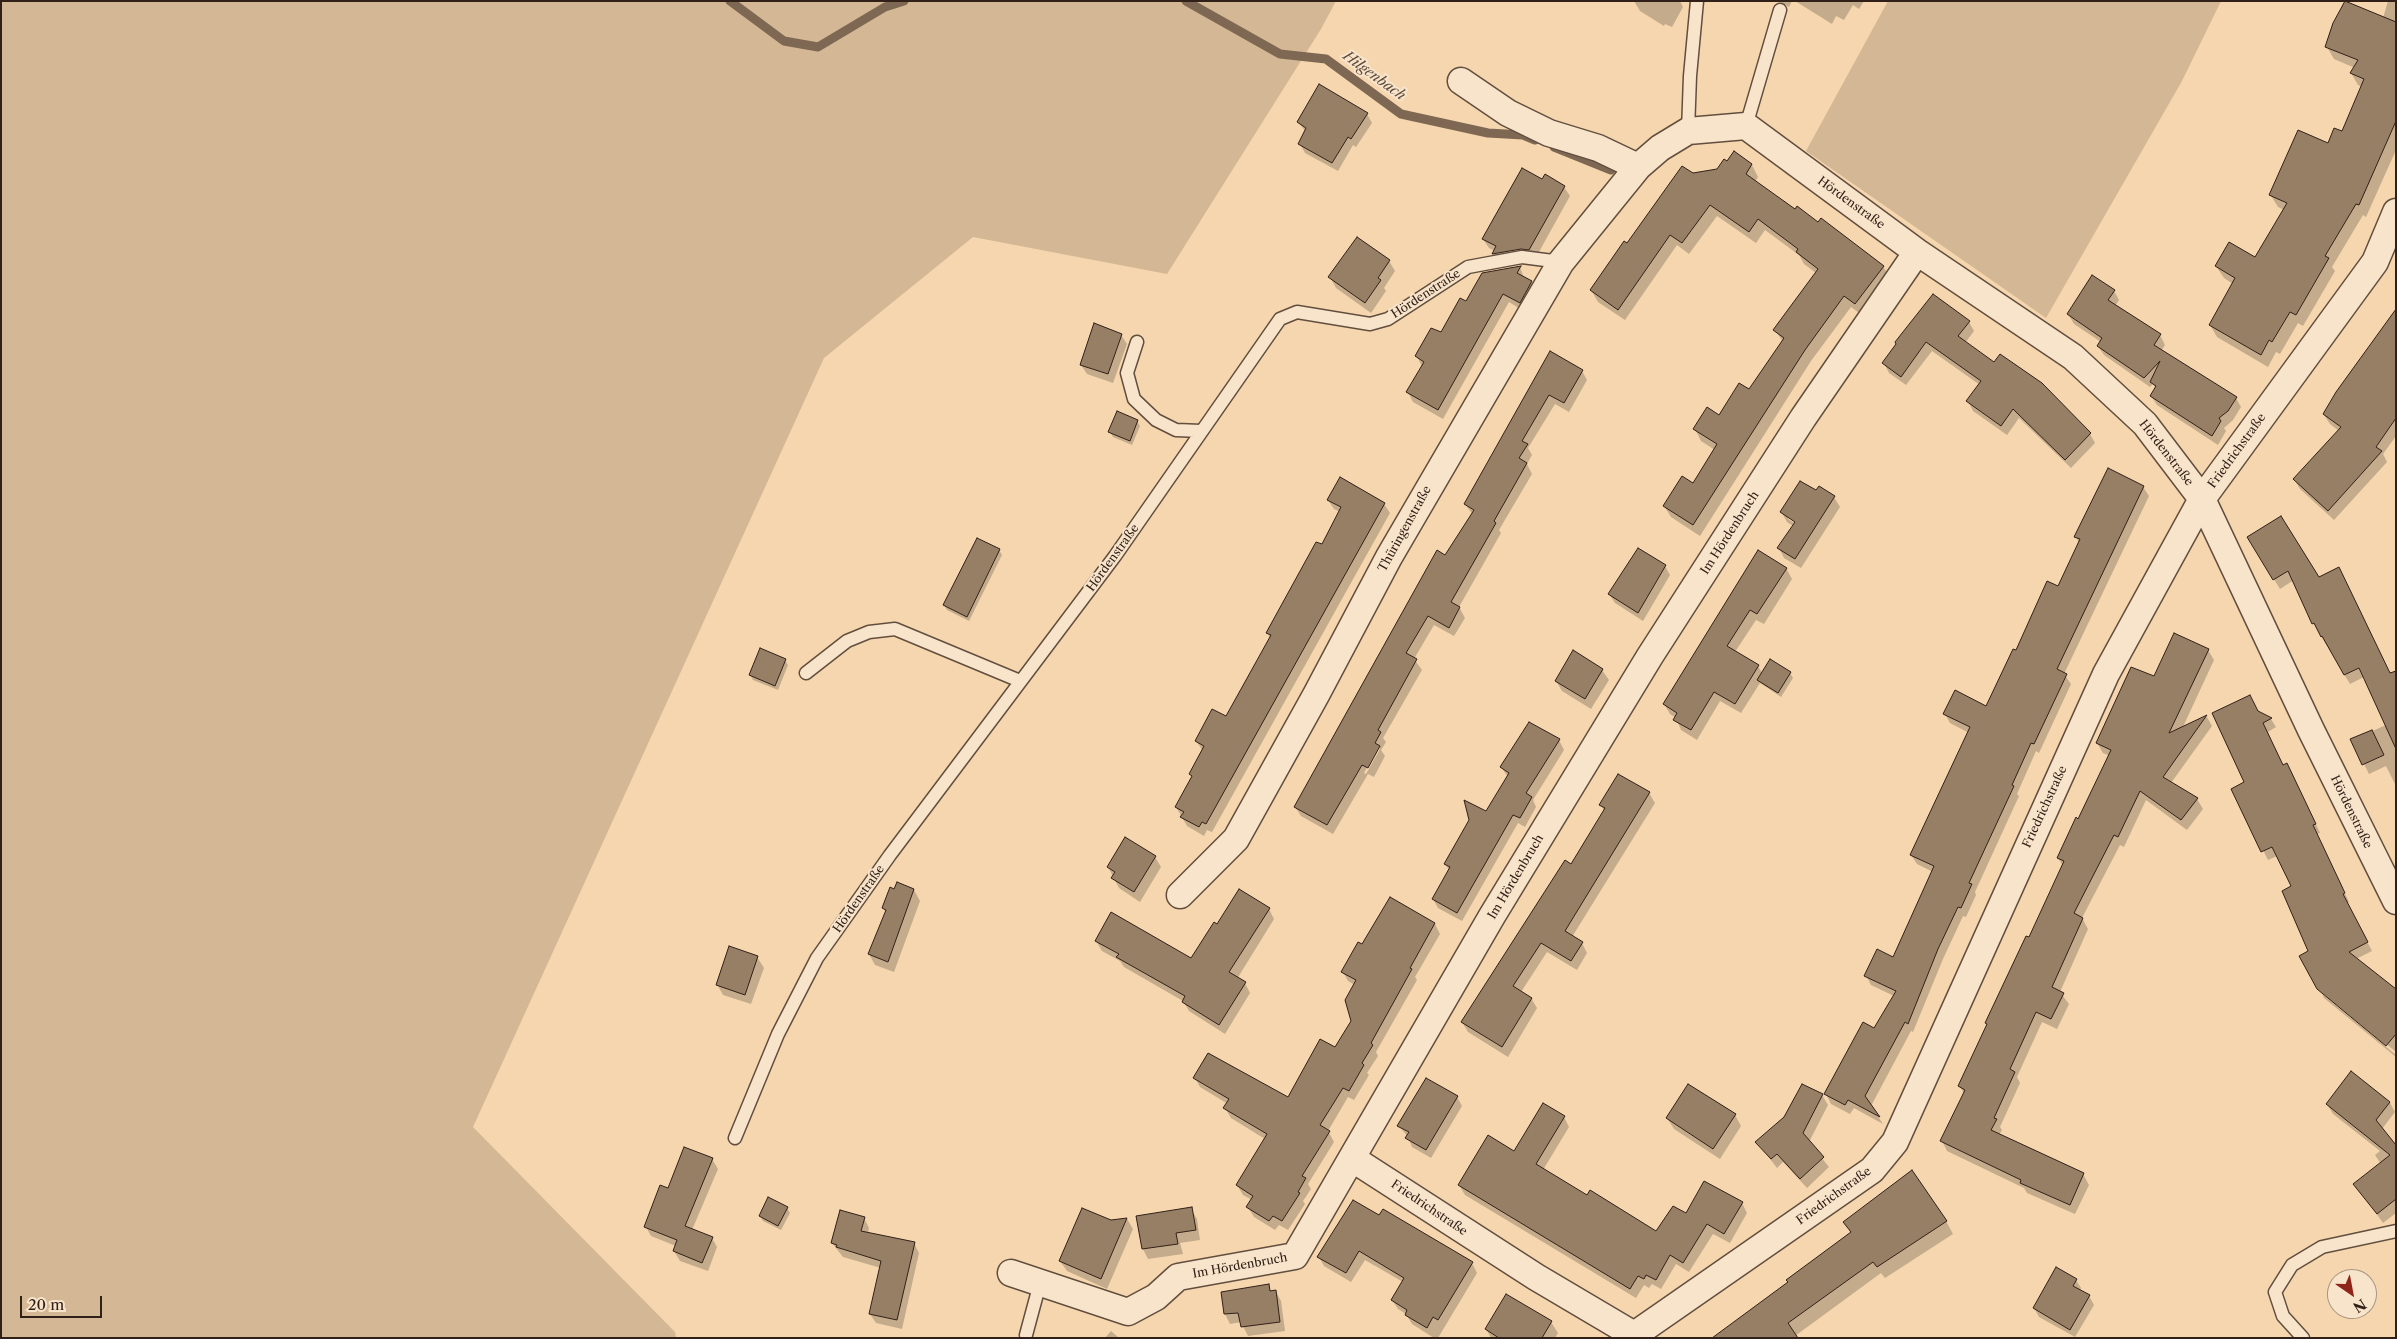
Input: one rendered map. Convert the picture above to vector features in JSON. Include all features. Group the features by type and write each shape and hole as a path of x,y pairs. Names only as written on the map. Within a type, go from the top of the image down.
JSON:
{"street":[{"path":"1461,81 1508,113 1549,133 1598,148 1638,166 1660,148 1688,131 1746,126"},
{"name":"Hördenstraße","path":"1746,126 1917,252 2073,357 2145,424 2202,499 2311,730 2396,901"},
{"name":"Thüringenstraße","path":"1180,895 1236,839 1316,695 1389,557 1561,262 1638,166"},
{"name":"Friedrichstraße","path":"1353,1159 1528,1272 1632,1336 1872,1170 1895,1142 2106,674 2202,499 2375,262 2396,212"},
{"name":"Im Hördenbruch","path":"1011,1273 1128,1312 1156,1297 1178,1277 1295,1256 1353,1159 1492,916 1650,656 1803,418 1917,252"}],"lane":[{"path":"1688,131 1690,76 1697,1"},
{"path":"1746,126 1780,10"},
{"name":"Hördenstraße","path":"735,1138 778,1034 818,958 1020,681 1115,556 1280,319 1297,312 1370,324 1388,319 1468,267 1522,257 1561,262"},
{"path":"1137,342 1127,373 1134,399 1156,420 1176,430 1201,431"},
{"path":"806,674 847,641 870,632 895,629 1020,681"},
{"path":"2303,1338 2283,1316 2275,1292 2292,1265 2322,1247 2396,1231"},
{"path":"1026,1335 1040,1282"}],"shaded area":[{"path":"1,1 1336,1 1321,29 1167,274 973,237 824,358 473,1127 675,1332 676,1338 1,1338"},
{"path":"1888,1 2221,1 2182,81 2046,318 1806,151"}],"building":[{"path":"2345,1 2396,22 2396,121 2359,205 2356,204 2325,256 2329,258 2296,315 2290,312 2272,342 2269,340 2261,355 2209,325 2235,278 2215,266 2229,242 2255,257 2287,203 2269,195 2298,130 2328,143 2334,128 2342,131 2364,79 2350,73 2358,60 2325,47 2333,23"},
{"path":"1319,84 1368,113 1351,139 1348,137 1332,163 1298,144 1306,128 1297,122"},
{"path":"1734,151 1752,164 1746,174 1795,209 1797,206 1818,222 1821,218 1884,266 1855,304 1844,296 1805,350 1693,525 1663,506 1682,476 1693,483 1717,444 1693,429 1707,407 1719,415 1739,383 1749,389 1784,338 1773,330 1818,269 1796,252 1798,249 1758,219 1749,232 1710,205 1682,243 1670,235 1618,310 1590,290 1624,241 1627,243 1682,166 1693,173 1717,169 1724,159 1727,161"},
{"path":"1522,168 1542,179 1545,174 1565,186 1529,250 1521,249 1492,254 1496,246 1482,239"},
{"path":"1357,237 1390,260 1378,278 1381,280 1365,303 1328,277"},
{"path":"1521,266 1517,273 1532,281 1520,303 1503,294 1438,410 1406,392 1424,362 1415,356 1431,328 1441,332 1460,298 1466,301 1482,273"},
{"path":"2092,275 2115,290 2108,300 2161,334 2154,345 2237,397 2228,411 2219,418 2221,421 2212,436 2150,396 2156,386 2150,382 2160,361 2144,378 2097,346 2102,338 2067,314"},
{"path":"1933,294 1970,321 1958,336 1994,362 2000,354 2042,383 2091,433 2065,460 2013,409 2001,426 1966,401 1981,381 1926,342 1901,377 1882,363 1896,344 1895,342"},
{"path":"2396,309 2396,418 2376,447 2382,451 2328,511 2293,479 2341,427 2323,414 2336,392"},
{"path":"1094,323 1122,334 1108,374 1080,365"},
{"path":"1550,351 1583,370 1564,403 1549,395 1522,441 1528,444 1519,458 1527,463 1494,521 1496,523 1451,602 1460,607 1449,628 1428,616 1406,653 1417,659 1378,730 1381,732 1375,743 1380,746 1368,768 1362,765 1327,825 1294,807 1437,550 1445,555 1474,510 1464,504"},
{"path":"1117,411 1138,420 1130,441 1108,432"},
{"path":"2108,468 2144,486 2057,669 2067,674 2034,744 2031,743 2012,785 2014,786 1969,883 1972,884 1961,908 1958,907 1938,949 1908,1024 1905,1022 1865,1096 1880,1117 1848,1100 1845,1105 1824,1094 1863,1022 1874,1028 1896,991 1864,976 1877,949 1893,957 1934,866 1910,855 1970,727 1943,714 1955,690 1986,706 2013,649 2016,650 2047,581 2058,586 2080,539 2074,537"},
{"path":"1340,477 1385,503 1206,824 1202,822 1199,827 1180,817 1184,812 1175,807 1192,776 1189,774 1204,746 1195,741 1212,709 1226,716 1271,635 1266,633 1316,542 1322,544 1341,507 1327,500"},
{"path":"1800,481 1816,490 1819,486 1835,496 1795,559 1777,548 1795,522 1780,512"},
{"path":"2281,516 2319,577 2339,567 2390,673 2396,671 2396,749 2359,668 2344,675 2314,623 2312,624 2288,571 2273,580 2247,537"},
{"path":"977,538 1000,549 967,617 943,605"},
{"path":"1638,548 1666,565 1638,613 1608,594"},
{"path":"1758,550 1787,568 1757,614 1750,610 1727,646 1759,665 1735,704 1714,692 1691,730 1673,720 1677,713 1663,704"},
{"path":"2174,633 2209,649 2169,733 2207,715 2163,777 2198,798 2181,820 2140,791 2118,837 2114,835 2074,913 2083,918 2052,987 2064,993 2051,1019 2036,1012 2010,1069 2015,1072 1994,1118 1997,1119 1991,1130 2084,1173 2070,1205 2020,1183 2021,1180 1940,1141 1965,1090 1958,1086 1987,1024 1985,1023 2026,936 2029,937 2064,861 2057,858 2111,750 2096,743 2131,667 2154,676"},
{"path":"760,648 786,659 775,686 749,675"},
{"path":"1573,650 1603,669 1585,699 1555,681"},
{"path":"1770,659 1791,672 1778,693 1757,680"},
{"path":"2250,695 2258,711 2272,718 2263,723 2283,765 2287,763 2316,824 2313,825 2345,893 2343,894 2368,942 2349,952 2396,989 2396,1034 2386,1046 2317,989 2299,956 2308,951 2282,891 2291,886 2272,847 2261,852 2231,789 2244,782 2212,713"},
{"path":"1529,722 1560,739 1526,793 1532,797 1520,818 1513,815 1457,913 1432,899 1450,867 1444,864 1469,820 1464,800 1486,811 1509,773 1500,767"},
{"path":"2372,730 2384,755 2362,765 2350,739"},
{"path":"1618,774 1650,792 1565,931 1583,942 1571,961 1541,943 1513,986 1532,998 1502,1047 1461,1022 1565,860 1571,864 1605,808 1599,805"},
{"path":"1125,837 1156,856 1134,892 1111,878 1115,872 1107,867"},
{"path":"897,882 914,889 888,962 868,954 886,910 882,908 890,887 894,889"},
{"path":"1239,889 1270,908 1229,972 1246,982 1219,1025 1182,1002 1185,996 1116,957 1119,954 1095,941 1111,912 1191,958 1214,922 1217,924"},
{"path":"1390,897 1435,923 1371,1043 1373,1045 1362,1063 1364,1065 1349,1091 1343,1088 1320,1125 1330,1131 1302,1176 1306,1178 1298,1192 1300,1193 1282,1221 1273,1216 1269,1221 1246,1207 1253,1196 1236,1185 1267,1134 1223,1108 1229,1099 1193,1078 1208,1053 1288,1097 1320,1039 1335,1047 1351,1021 1345,1000 1356,980 1341,972 1358,942 1362,944"},
{"path":"729,946 758,956 745,995 716,985"},
{"path":"2351,1071 2390,1102 2376,1120 2396,1145 2396,1199 2377,1214 2353,1184 2390,1155 2326,1104"},
{"path":"1426,1078 1458,1096 1426,1150 1405,1138 1409,1132 1397,1126"},
{"path":"1688,1084 1736,1114 1713,1149 1666,1118"},
{"path":"1802,1084 1823,1094 1803,1133 1824,1157 1800,1179 1777,1154 1771,1159 1755,1142 1784,1117"},
{"path":"1543,1103 1565,1116 1536,1164 1587,1195 1590,1190 1656,1231 1673,1206 1686,1213 1704,1181 1743,1202 1724,1234 1707,1224 1683,1263 1670,1255 1656,1280 1646,1275 1644,1279 1638,1276 1630,1289 1458,1185 1488,1135 1514,1151"},
{"path":"684,1147 713,1158 685,1226 713,1237 702,1263 673,1251 677,1240 644,1227 660,1185 668,1188"},
{"path":"1912,1170 1947,1221 1877,1267 1873,1262 1788,1323 1798,1338 1712,1338 1788,1282 1786,1280 1851,1232 1843,1222"},
{"path":"768,1197 788,1207 778,1226 759,1216"},
{"path":"1353,1200 1379,1215 1383,1209 1473,1262 1438,1320 1433,1317 1427,1328 1405,1315 1407,1310 1391,1300 1404,1278 1359,1251 1346,1273 1317,1257"},
{"path":"1192,1207 1196,1230 1176,1233 1178,1244 1142,1249 1136,1216"},
{"path":"1082,1208 1111,1220 1127,1218 1101,1279 1059,1261"},
{"path":"840,1210 865,1217 861,1231 915,1242 897,1320 869,1314 881,1261 836,1247 837,1245 831,1243"},
{"path":"2056,1267 2077,1279 2073,1286 2090,1295 2070,1330 2033,1308"},
{"path":"1269,1284 1270,1291 1276,1290 1280,1322 1241,1327 1238,1313 1224,1314 1221,1292"},
{"path":"1506,1294 1552,1321 1542,1338 1499,1338 1485,1329"}],"waterway":[{"name":"Hilgenbach","path":"730,1 784,41 818,47 885,7 904,1"},
{"name":"Hilgenbach","path":"1186,1 1280,54 1326,59 1401,114 1488,133 1523,135 1535,140"},
{"name":"Hilgenbach","path":"1554,147 1611,170"}]}
